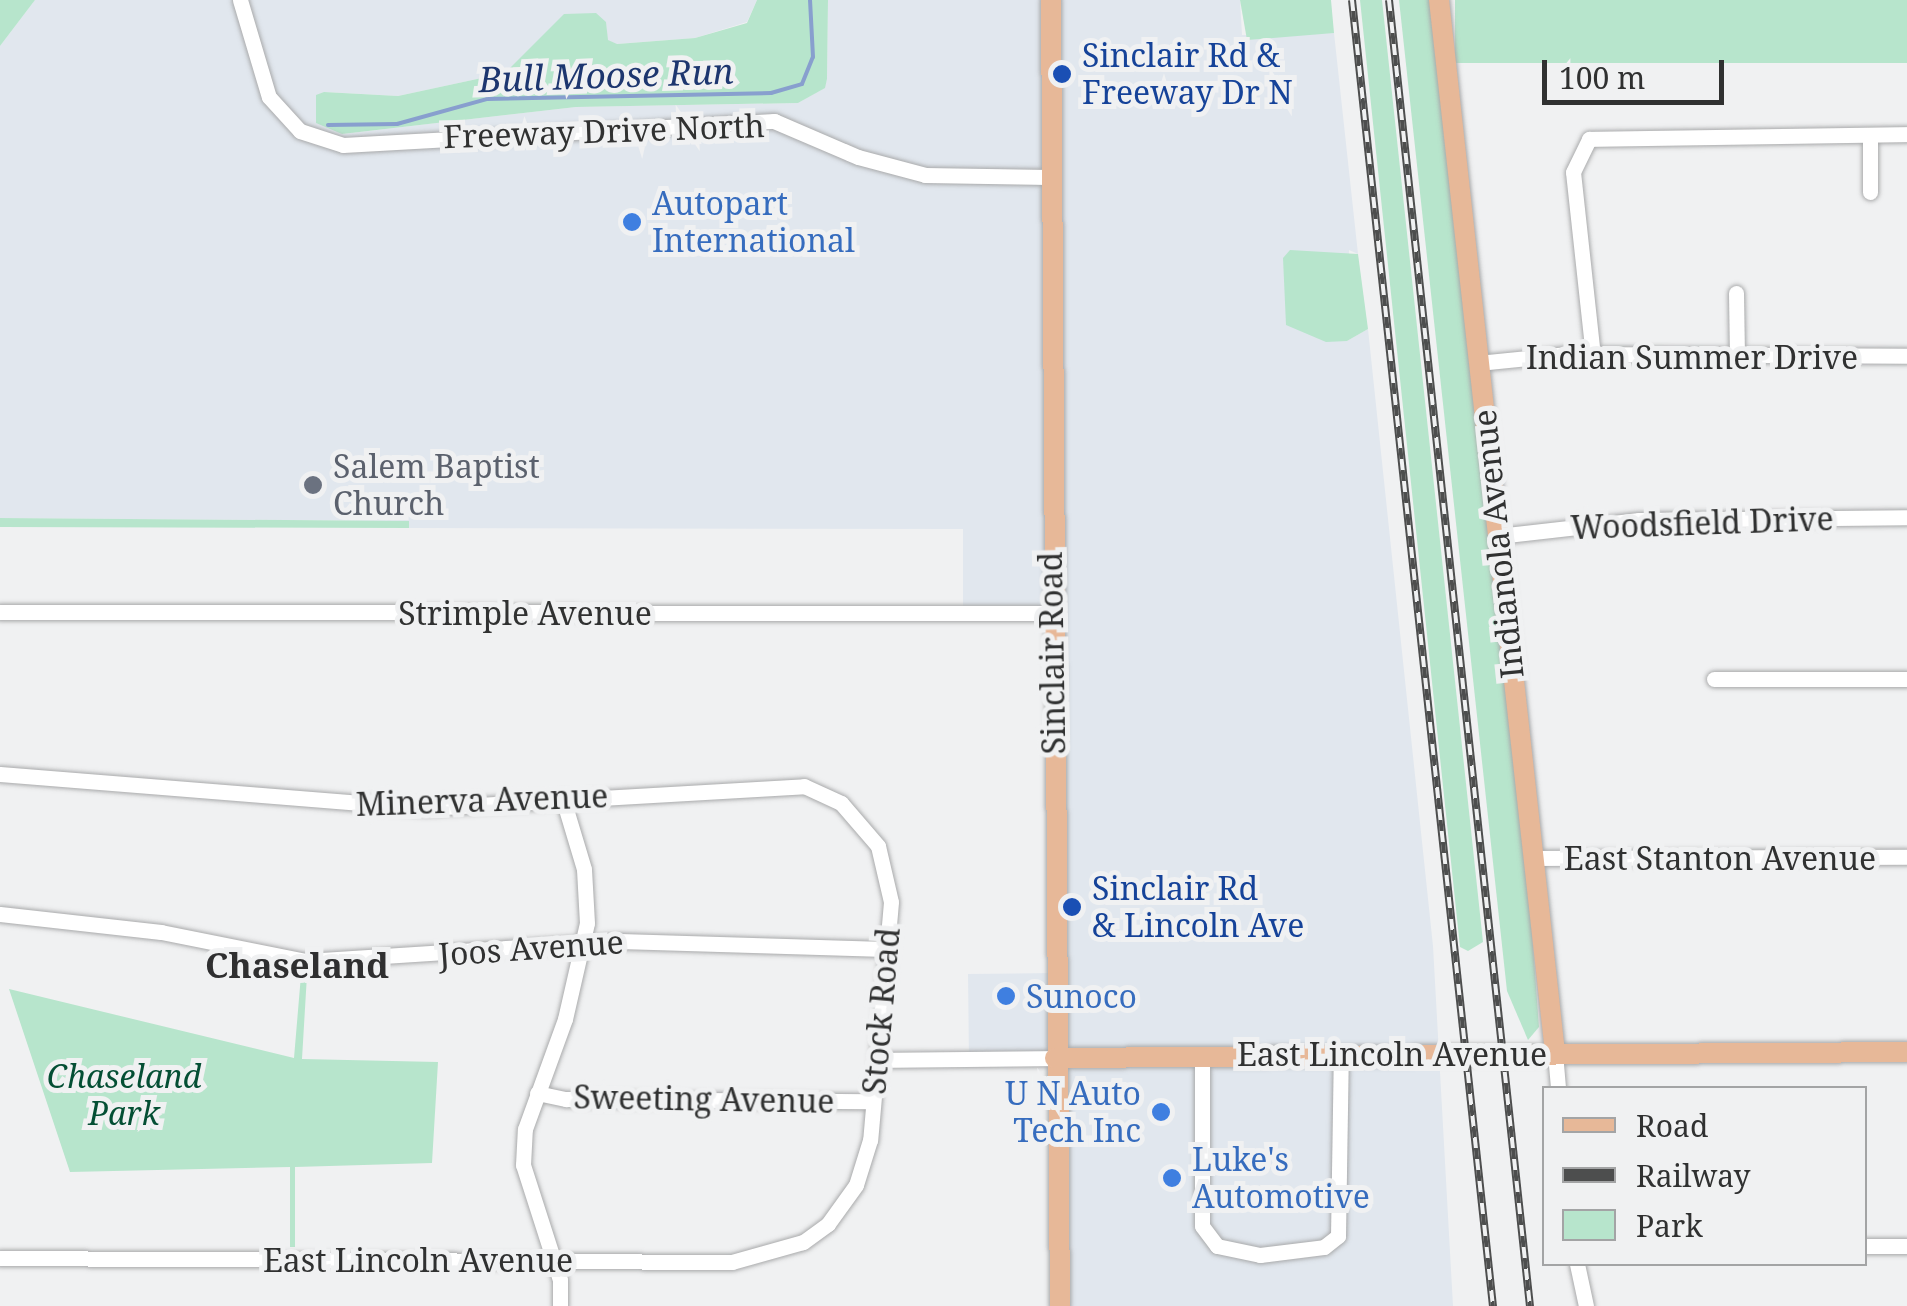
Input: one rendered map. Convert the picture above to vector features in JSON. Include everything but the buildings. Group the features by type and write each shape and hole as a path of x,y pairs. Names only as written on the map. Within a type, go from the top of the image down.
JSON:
{"main road":[{"name":"Sinclair Road","path":"1051,0 1050,613 1060,1306"},
{"name":"Indianola Avenue","path":"1439,0 1555,1053"},
{"name":"East Lincoln Avenue","path":"1055,1058 1907,1052"}],"street":[{"name":"Freeway Drive North","path":"240,0 269,97 300,131 343,145 774,121 858,157 925,175 1049,176"},
{"path":"1593,356 1574,172 1580,147 1600,136 1907,134"},
{"path":"1870,135 1870,192"},
{"path":"1736,293 1737,357"},
{"name":"Indian Summer Drive","path":"1478,363 1593,356 1907,356"},
{"name":"Woodsfield Drive","path":"1498,536 1639,520 1907,517"},
{"name":"Strimple Avenue","path":"0,612 1050,613"},
{"path":"1714,679 1907,678"},
{"name":"Minerva Avenue","path":"0,774 356,806 563,799 763,783 804,786 841,802"},
{"path":"560,1306 554,1261 523,1165 525,1128 565,1019 584,942 584,870 563,799"},
{"name":"Stock Road","path":"828,1224 856,1186 878,1060 891,902 878,846 841,802"},
{"name":"East Stanton Avenue","path":"1534,858 1907,858"},
{"name":"Joos Avenue","path":"0,914 161,932 306,961 584,942 886,949"},
{"name":"Indianola Avenue","path":"1555,1053 1558,1086"},
{"path":"1202,1054 1202,1226 1230,1251 1278,1254 1324,1247 1338,1236 1340,1054"},
{"name":"East Lincoln Avenue","path":"878,1060 1055,1058"},
{"name":"Sweeting Avenue","path":"537,1093 566,1099 872,1100"},
{"name":"East Lincoln Avenue","path":"0,1258 732,1262 803,1242 828,1224"},
{"path":"1867,1246 1907,1246"},
{"path":"1576,1266 1586,1306"}],"shaded area":[{"path":"35,0 757,0 747,22 695,38 616,44 607,40 606,22 505,73 398,96 325,92 342,134 576,107 798,103 824,88 827,79 828,0 1240,0 1242,35 1334,33 1358,254 1349,250 1347,341 1368,329 1433,946 1453,1306 1059,1306 1056,1061 969,1062 968,974 1055,973 1051,617 963,616 963,529 409,528 408,521 0,518 0,46"}],"green space":[{"path":"0,0 35,0 0,46"},
{"path":"757,0 828,0 825,88 798,103 576,107 342,134 316,123 316,95 324,92 398,96 505,73 564,14 596,13 606,22 608,40 617,44 695,38 747,23"},
{"path":"1240,0 1331,0 1334,33 1247,40"},
{"path":"1360,0 1382,0 1483,942 1468,951 1460,947"},
{"path":"1399,0 1432,0 1530,906 1539,1027 1528,1040 1507,991"},
{"path":"1455,0 1907,0 1907,63 1455,63"},
{"path":"1290,250 1358,254 1368,329 1347,341 1326,342 1286,325 1283,258"},
{"path":"0,518 409,521 409,528 0,527"},
{"name":"Chaseland Park","path":"301,975 307,975 302,1059 438,1062 432,1163 295,1167 295,1247 290,1247 290,1167 70,1172 9,989 294,1058"}],"waterway":[{"name":"Bull Moose Run","path":"328,125 397,124 487,99 771,93 802,84 813,57 810,0"}],"railway":[{"path":"1352,0 1493,1306"},
{"path":"1389,0 1530,1306"}],"place":[{"name":"Sinclair Rd & Freeway Dr N","path":"1062,74"},
{"name":"Autopart International","path":"632,222"},
{"name":"Salem Baptist Church","path":"313,485"},
{"name":"Sinclair Rd & Lincoln Ave","path":"1072,907"},
{"name":"Sunoco","path":"1006,996"},
{"name":"U N Auto Tech Inc","path":"1161,1112"},
{"name":"Luke's Automotive","path":"1172,1178"}],"district":[{"name":"Chaseland","path":"297,965"}]}
